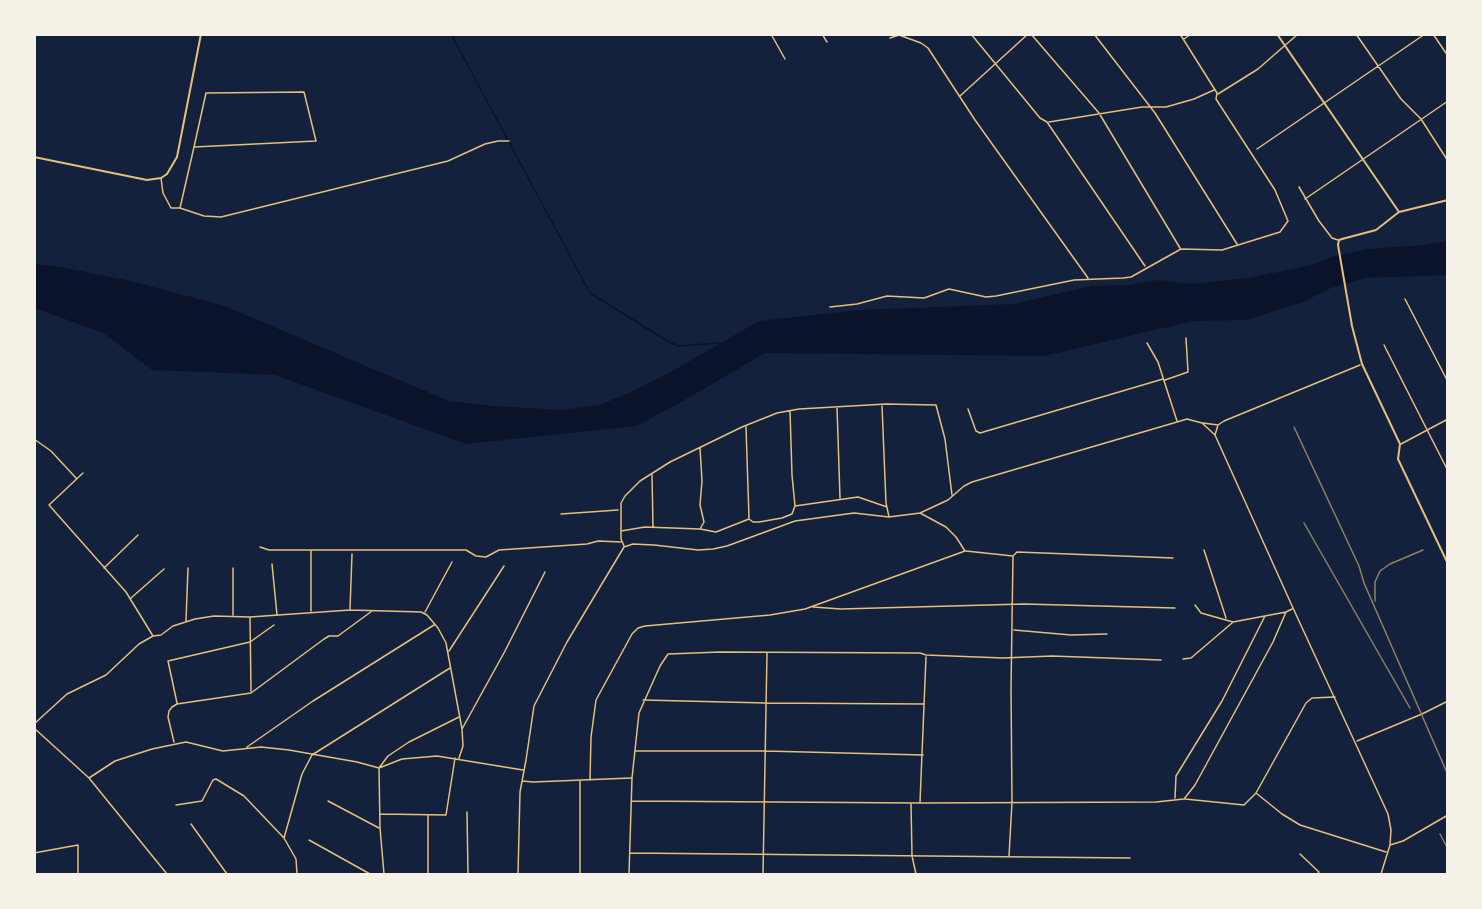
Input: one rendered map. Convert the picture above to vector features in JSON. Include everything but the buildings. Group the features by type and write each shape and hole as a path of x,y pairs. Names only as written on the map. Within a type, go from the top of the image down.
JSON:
{"street":[{"path":"34,157 147,180 161,178 167,174 177,157 201,34"},
{"path":"771,34 785,59"},
{"path":"822,34 826,42"},
{"path":"971,34 1040,117 1047,122 1146,267"},
{"path":"959,96 1030,34 1099,113 1181,249"},
{"path":"1094,34 1150,108 1238,245"},
{"path":"1180,34 1219,95 1236,85 1298,34"},
{"path":"1183,40 1191,34"},
{"path":"1277,34 1399,212"},
{"path":"1356,34 1380,65 1401,99 1421,119 1448,161"},
{"path":"1257,149 1425,34"},
{"path":"1433,34 1448,56"},
{"path":"891,38 899,35 928,48 959,96 1088,279"},
{"path":"1047,122 1142,107 1179,104 1214,90"},
{"path":"180,207 206,93 304,92 316,141 194,147"},
{"path":"830,307 857,304 886,296 924,298 949,289 996,297 1088,279 1131,276 1181,249 1215,251 1280,232 1288,221 1275,190 1216,99 1217,93"},
{"path":"1305,199 1448,101"},
{"path":"161,178 166,201 171,208 180,207 204,216 221,217 448,160 485,144 509,141"},
{"path":"1299,187 1332,238 1339,240 1376,230 1399,212 1448,200"},
{"path":"1339,240 1346,298 1362,364 1400,444 1398,459 1448,564"},
{"path":"1405,298 1448,382"},
{"path":"968,410 978,433 1164,380 1188,372 1186,338"},
{"path":"1147,343 1158,362 1177,422"},
{"path":"1384,345 1448,471"},
{"path":"518,874 521,780 534,706 567,642 624,547 633,544 654,544 698,550 713,549 795,521 854,513 889,517 920,513 953,497 972,482 1186,419 1218,425 1245,411 1362,364"},
{"path":"882,405 889,517"},
{"path":"624,547 619,510 625,496 640,480 746,425 790,410 837,406 936,405 945,439 953,497"},
{"path":"837,406 840,500"},
{"path":"749,519 759,522 789,516 795,504 790,410"},
{"path":"1400,444 1448,419"},
{"path":"1202,423 1215,435 1389,814 1390,845 1381,874"},
{"path":"746,425 749,519"},
{"path":"1215,435 1218,425"},
{"path":"34,439 51,451 77,478"},
{"path":"700,447 702,481 700,505 704,522 700,529"},
{"path":"83,473 49,505 131,598 153,636"},
{"path":"652,473 653,528"},
{"path":"795,504 862,497 887,507"},
{"path":"561,514 619,510"},
{"path":"920,513 946,527 965,551"},
{"path":"621,531 645,527 700,529 716,532 749,519"},
{"path":"104,568 138,535"},
{"path":"260,547 269,550 311,548 466,550 476,556 486,557 499,550 587,544 598,541 622,542"},
{"path":"311,548 311,612"},
{"path":"1204,550 1226,619"},
{"path":"590,780 591,737 597,700 632,634 638,628 770,615 810,607 965,551 1013,556"},
{"path":"1009,857 1012,802 1013,556 1017,552 1173,558"},
{"path":"350,610 352,554"},
{"path":"424,613 452,562"},
{"path":"272,564 277,615"},
{"path":"448,652 504,566"},
{"path":"186,622 188,568"},
{"path":"233,568 233,615"},
{"path":"131,598 164,569"},
{"path":"462,729 545,572"},
{"path":"810,607 841,609 1024,604 1175,608"},
{"path":"1195,605 1201,613 1233,622"},
{"path":"1183,659 1191,658 1233,622 1286,612 1293,608"},
{"path":"34,724 67,694 106,675 139,644 186,622 214,616 250,617 350,610 424,613 435,624 446,643 452,667 464,746 459,759"},
{"path":"174,744 169,711 177,704 251,693 324,639 329,636 338,636 373,611"},
{"path":"1184,799 1195,785 1262,662 1286,612"},
{"path":"1175,799 1176,776 1222,701 1265,616"},
{"path":"250,617 251,693"},
{"path":"243,749 313,701 435,624"},
{"path":"177,704 168,661 250,642 274,625"},
{"path":"1013,630 1107,634"},
{"path":"763,874 767,652"},
{"path":"629,874 632,778 639,713 668,654 920,653 926,655 1161,660"},
{"path":"920,803 926,655"},
{"path":"284,838 302,774 312,755 452,667"},
{"path":"631,801 920,803 1156,802 1184,799 1244,806 1256,793 1306,703 1312,698 1335,697"},
{"path":"644,700 924,704"},
{"path":"1356,741 1448,701"},
{"path":"384,874 378,768 388,756 409,742 459,717"},
{"path":"34,728 89,778 167,874"},
{"path":"89,778 116,761 186,742 223,751 261,747 357,762 378,768 402,759 437,756 524,770"},
{"path":"635,751 923,755"},
{"path":"379,814 444,816 455,758"},
{"path":"521,780 533,782 632,778"},
{"path":"176,805 202,801 213,780 244,796 284,838 294,853 296,874"},
{"path":"580,780 580,874"},
{"path":"1256,793 1300,825 1387,852"},
{"path":"328,801 380,828"},
{"path":"911,803 912,856 916,874"},
{"path":"467,812 468,874"},
{"path":"1390,845 1403,841 1448,815"},
{"path":"428,816 428,874"},
{"path":"191,824 227,874"},
{"path":"309,840 370,874"},
{"path":"34,853 78,845 78,874"},
{"path":"629,853 1130,858"},
{"path":"1300,854 1319,872 1317,874"}],"water":[{"path":"1448,241 1447,275 1366,278 1331,288 1303,302 1246,320 1193,321 1044,356 765,353 637,426 466,444 275,375 152,370 103,333 35,308 34,264 61,267 126,280 222,305 449,401 562,410 600,405 633,391 759,321 859,310 1014,304 1090,286 1129,285 1158,280 1191,284 1248,278 1312,265 1334,256 1369,249"}],"waterway":[{"path":"451,34 590,293 679,346 719,343"}],"railway":[{"path":"1294,427 1359,566 1364,583 1448,775"},
{"path":"1304,523 1410,708"},
{"path":"1375,601 1375,582 1380,571 1390,564 1423,550"},
{"path":"1440,834 1448,849"}]}
